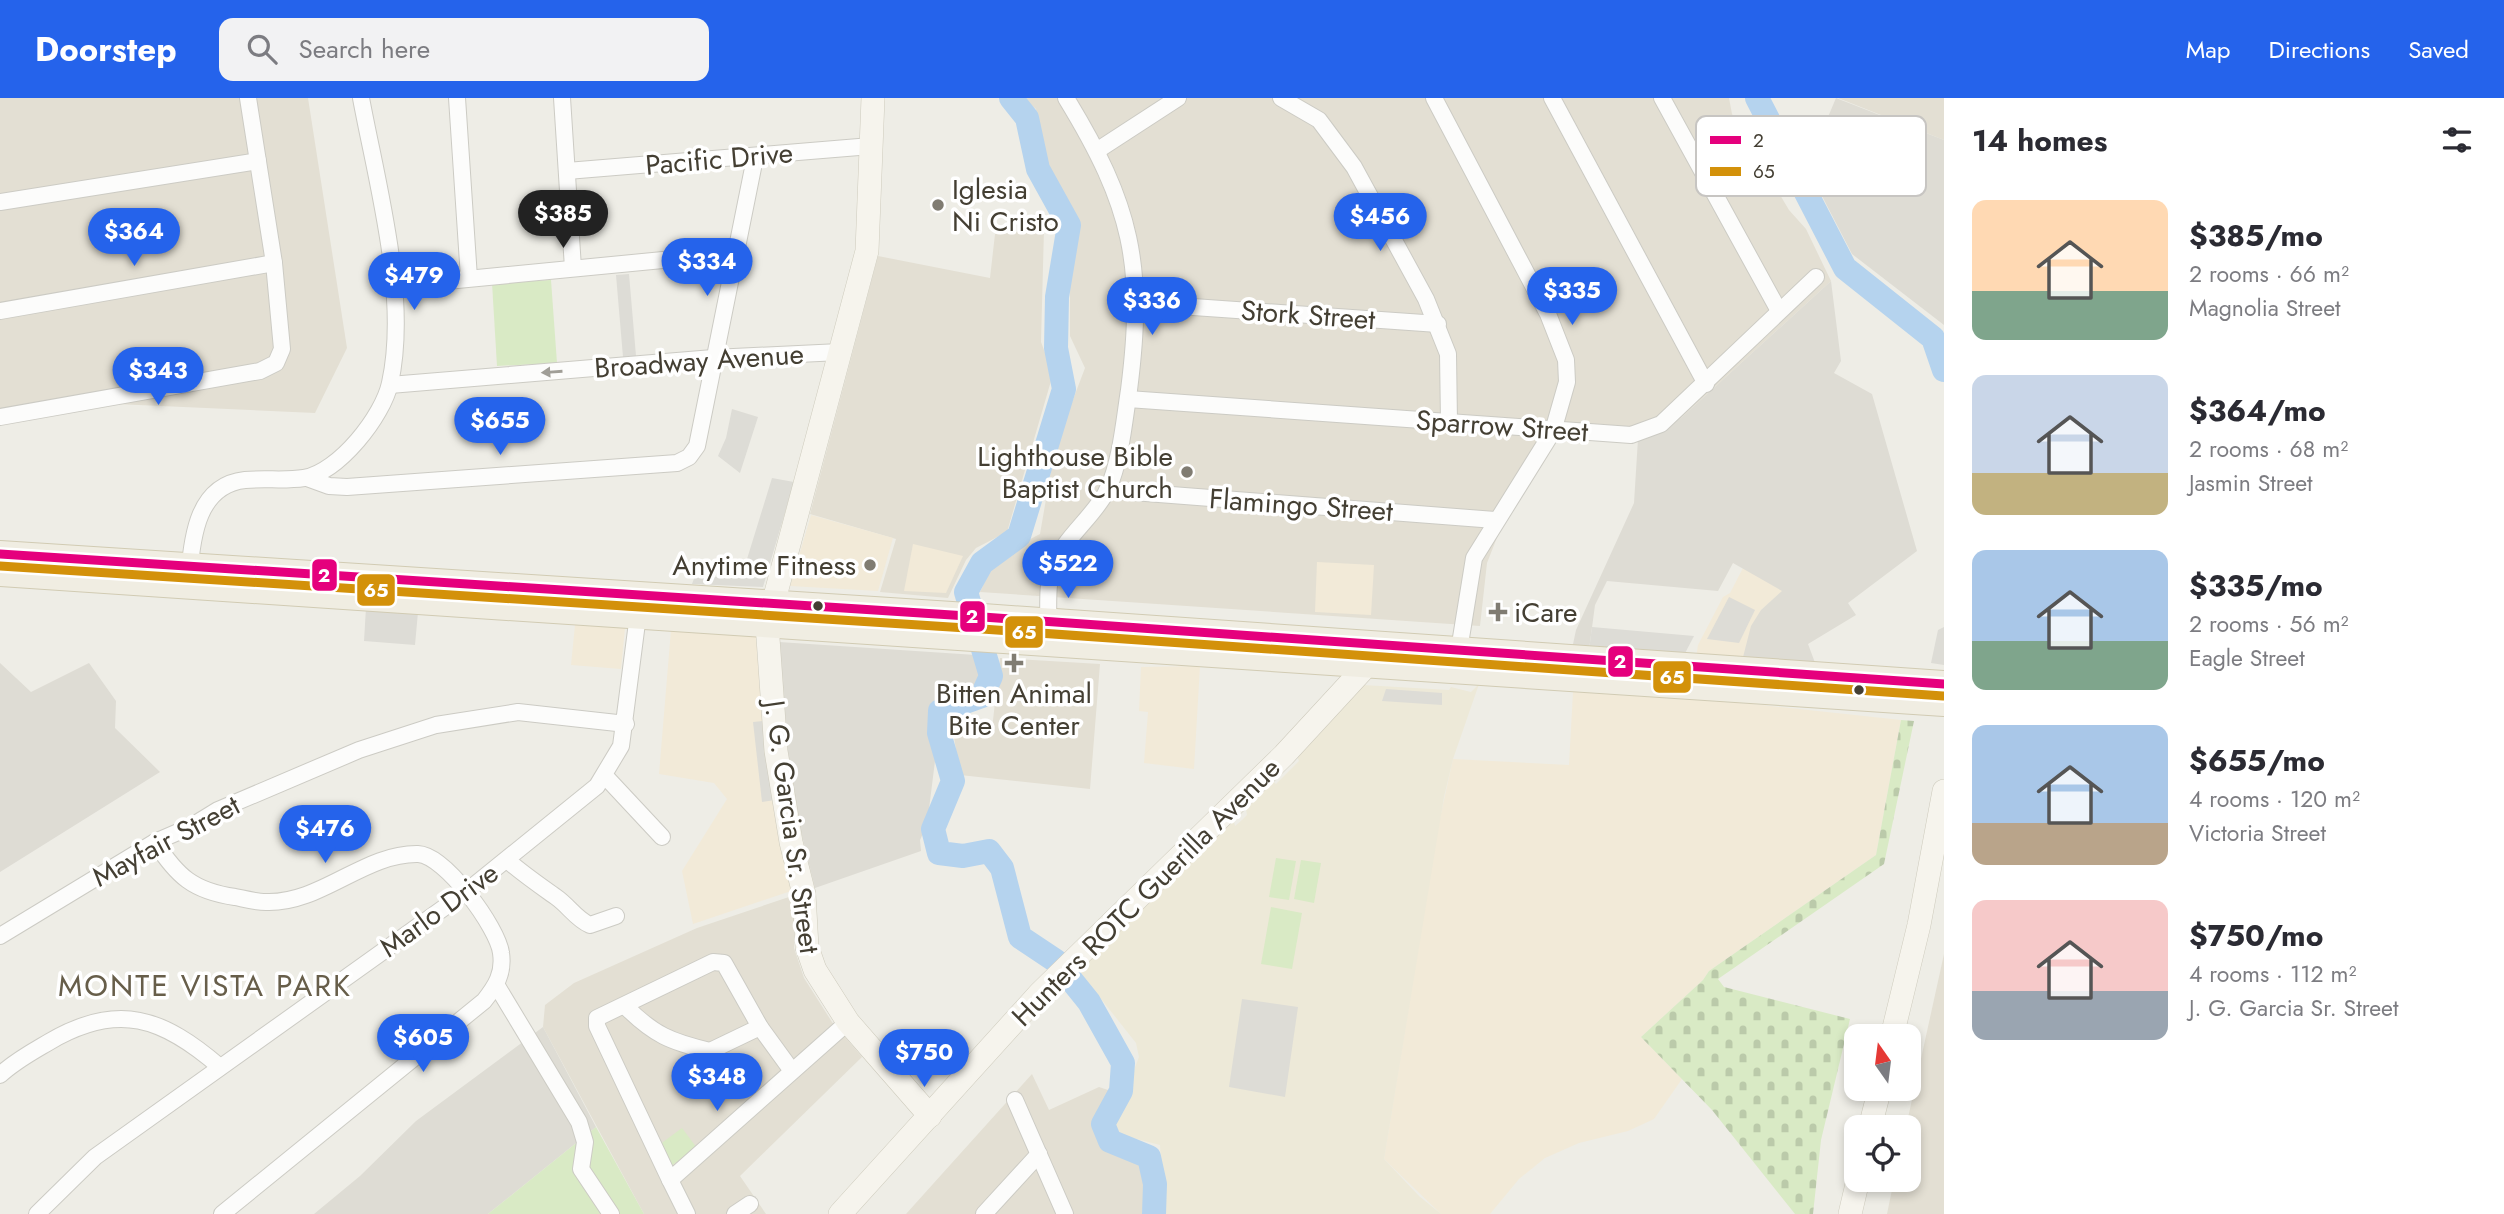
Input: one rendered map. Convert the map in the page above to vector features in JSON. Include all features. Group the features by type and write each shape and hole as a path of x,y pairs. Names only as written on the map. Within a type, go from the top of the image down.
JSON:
{"main road":[{"path":"0,554 189,577"},
{"path":"0,573 189,577 985,627 1368,664 1944,703"},
{"path":"479,595 638,615 770,614"},
{"path":"1048,632 1459,650 1944,684"}],"street":[{"path":"0,417 260,371 276,363 282,349 274,263 248,98"},
{"path":"307,478 353,446 374,420 390,385 396,336 395,286 362,98"},
{"path":"457,98 469,278"},
{"path":"562,98 573,268"},
{"name":"J. G. Garcia Sr. Street","path":"873,98 867,251 770,614 776,751 789,829 804,894 807,947 814,970 848,1022 930,1116"},
{"path":"1048,632 1053,566 1107,490 1119,452 1128,399 1136,303 1133,251 1121,203 1098,150 1066,98"},
{"path":"1098,150 1178,98"},
{"path":"1281,98 1319,120 1354,167 1438,324 1448,354 1449,422"},
{"path":"1434,98 1548,314 1566,360 1567,382 1553,431 1495,520 1474,558 1459,650"},
{"path":"1552,98 1706,384"},
{"path":"1662,98 1696,160"},
{"name":"Pacific Drive","path":"567,171 755,158 871,146"},
{"path":"189,577 199,515 216,491 228,483 307,478 329,486 347,487 677,463 688,457 697,446 755,158"},
{"path":"0,202 258,161"},
{"path":"1716,196 1779,311"},
{"path":"395,286 735,253"},
{"path":"0,311 274,263"},
{"name":"Sparrow Street","path":"1128,399 1631,435 1661,424 1816,277"},
{"name":"Stork Street","path":"1136,303 1438,324"},
{"name":"Broadway Avenue","path":"390,385 713,358 840,352"},
{"name":"Flamingo Street","path":"1107,490 1495,520"},
{"name":"Marlo Drive","path":"37,1214 94,1157 466,892 508,860 605,776 621,746 626,724 638,615"},
{"name":"Hunters ROTC Guerilla Avenue","path":"840,1214 1040,993 1283,755 1368,664"},
{"name":"Mayfair Street","path":"0,936 155,842 192,826 218,810 359,750 436,725 518,712 626,724"},
{"path":"605,776 662,837"},
{"path":"1895,1024 1919,925 1944,790"},
{"path":"155,842 175,872 204,890 268,902 306,894 385,859 422,854 439,861 466,892 500,945 502,956 497,986 484,1001 222,1214"},
{"path":"508,860 535,885 558,898 581,921 590,925 617,916"},
{"path":"687,1214 597,1026 597,1018 713,962 724,963 760,1027 792,1071"},
{"path":"497,986 579,1122 585,1142 581,1169 611,1214"},
{"path":"625,1006 649,1030 710,1051 760,1027"},
{"path":"0,1075 12,1064 71,1028 128,1017 160,1025 195,1046 220,1067"},
{"path":"670,1180 848,1022"},
{"path":"1014,1100 1065,1214"},
{"path":"984,1214 1039,1154"},
{"path":"1850,1214 1855,1192"},
{"path":"735,1214 750,1204"}],"shaded area":[{"path":"0,98 308,98 347,348 315,413 116,404 0,424"},
{"path":"1023,98 1729,98 1733,116 1696,116 1696,196 1781,196 1806,229 1831,281 1682,417 1663,430 1556,437 1507,512 1487,563 1480,626 980,592 991,569 1011,549 1040,534 1055,447 1085,368 1070,336 1070,279 1077,246 1077,223 1046,172 1036,109"},
{"path":"1836,98 1882,116 1828,116"},
{"path":"1838,98 1944,98 1944,140 1926,133 1926,116 1883,116"},
{"path":"1926,133 1944,140 1944,325 1852,254 1822,196 1926,196"},
{"path":"1044,229 1041,342 1053,374 1007,532 976,548 966,560 948,598 880,592 896,539 810,514 878,256 990,278 995,234"},
{"path":"629,274 636,356 623,357 616,275"},
{"path":"1831,281 1841,361 1834,373 1872,394 1917,551 1848,603 1856,615 1808,644 1817,668 1742,661 1751,626 1761,610 1782,591 1733,563 1718,591 1607,581 1595,605 1589,650 1572,649 1576,630 1634,503 1638,439 1663,430 1682,417"},
{"path":"732,409 758,417 740,473 718,456 726,438"},
{"path":"772,478 794,482 763,587 692,584 695,576 718,577 724,570 743,572"},
{"path":"811,515 893,538 878,591 790,586"},
{"path":"913,544 963,556 946,593 904,591"},
{"path":"1317,562 1374,565 1371,615 1315,612"},
{"path":"1743,568 1783,591 1761,610 1742,661 1696,658 1698,645 1723,597 1730,593"},
{"path":"1729,597 1755,610 1739,643 1707,639"},
{"path":"366,608 418,612 415,645 364,641"},
{"path":"575,625 625,628 621,669 571,665"},
{"path":"1592,627 1694,636 1683,657 1589,650"},
{"path":"1944,627 1944,665 1931,663 1938,630"},
{"path":"671,630 756,636 762,712 775,800 797,889 693,924 682,871 727,799 714,783 659,774"},
{"path":"779,642 976,655 983,674 980,689 935,705 935,761 927,825 920,840 921,851 815,888 796,811 787,752"},
{"path":"1000,658 1100,664 1090,789 960,775 953,731 992,729"},
{"path":"0,663 31,692 89,663 116,701 115,728 160,772 0,872"},
{"path":"1200,666 1194,769 1144,763 1148,712 1139,711 1141,667"},
{"path":"1479,684 1453,759 1444,797 1384,1159 1419,1196 1441,1214 1159,1214 1163,1192 1160,1145 1121,1135 1114,1122 1139,1057 1136,1043 1079,971 1230,817 1233,817 1235,826 1247,815 1245,802 1269,778 1276,784 1299,761 1295,752 1363,685 1449,690 1451,687 1471,692"},
{"path":"1386,689 1442,693 1442,705 1382,701"},
{"path":"1573,692 1753,704 1901,720 1876,855 1709,971 1703,980 1641,1037 1682,1079 1654,1119 1628,1131 1579,1143 1545,1158 1519,1179 1490,1214 1441,1214 1384,1159 1438,827 1453,759 1569,765"},
{"path":"763,721 775,800 762,802 753,722"},
{"path":"795,895 794,948 804,978 832,1022 862,1057 740,1176 766,1214 644,1214 543,1027 545,1005 574,983 697,928"},
{"path":"1944,954 1944,1214 1887,1214 1892,1192 1921,1192 1921,1115 1909,1115 1912,1101 1922,1101 1922,1054"},
{"path":"1242,999 1298,1007 1285,1097 1229,1087"},
{"path":"543,1027 596,1127 488,1214 314,1214 360,1176 416,1121"},
{"path":"1032,1074 1049,1110 1099,1087 1111,1091 1097,1133 1120,1156 1149,1166 1142,1214 906,1214"}],"green space":[{"path":"551,280 557,363 497,366 492,283"},
{"path":"1901,720 1914,721 1884,864 1718,979 1724,987 1850,1019 1849,1024 1844,1024 1844,1044 1821,1140 1813,1214 1795,1214 1712,1110 1641,1037 1703,980 1709,971 1876,855"},
{"path":"1276,858 1296,861 1289,900 1269,897"},
{"path":"1301,860 1321,863 1314,903 1294,899"},
{"path":"1271,907 1302,913 1292,969 1261,964"},
{"path":"596,1127 644,1214 488,1214"},
{"path":"682,1128 697,1148 668,1168 659,1145"}],"waterway":[{"path":"1011,98 1027,118 1038,169 1069,225 1057,297 1056,348 1064,389 1019,536 982,563 966,592 991,676 982,696 940,711 939,733 953,781 933,829 939,853 963,856 989,851 1002,868 1020,937 1056,961 1089,1002 1123,1063 1121,1091 1103,1124 1110,1141 1149,1157 1155,1184 1154,1214"},
{"path":"1757,98 1766,116"},
{"path":"1808,196 1845,268 1933,338 1944,370"}],"transit line":[{"name":"2","path":"0,554 983,617 1944,684"},
{"name":"65","path":"0,566 982,629 1943,696"}],"place":[{"name":"Iglesia Ni Cristo","path":"938,205"},
{"name":"Lighthouse Bible Baptist Church","path":"1187,472"},
{"name":"Anytime Fitness","path":"870,565"},
{"name":"iCare","path":"1498,612"},
{"name":"Bitten Animal Bite Center","path":"1014,663"}],"district":[{"name":"MONTE VISTA PARK","path":"205,985"}]}
